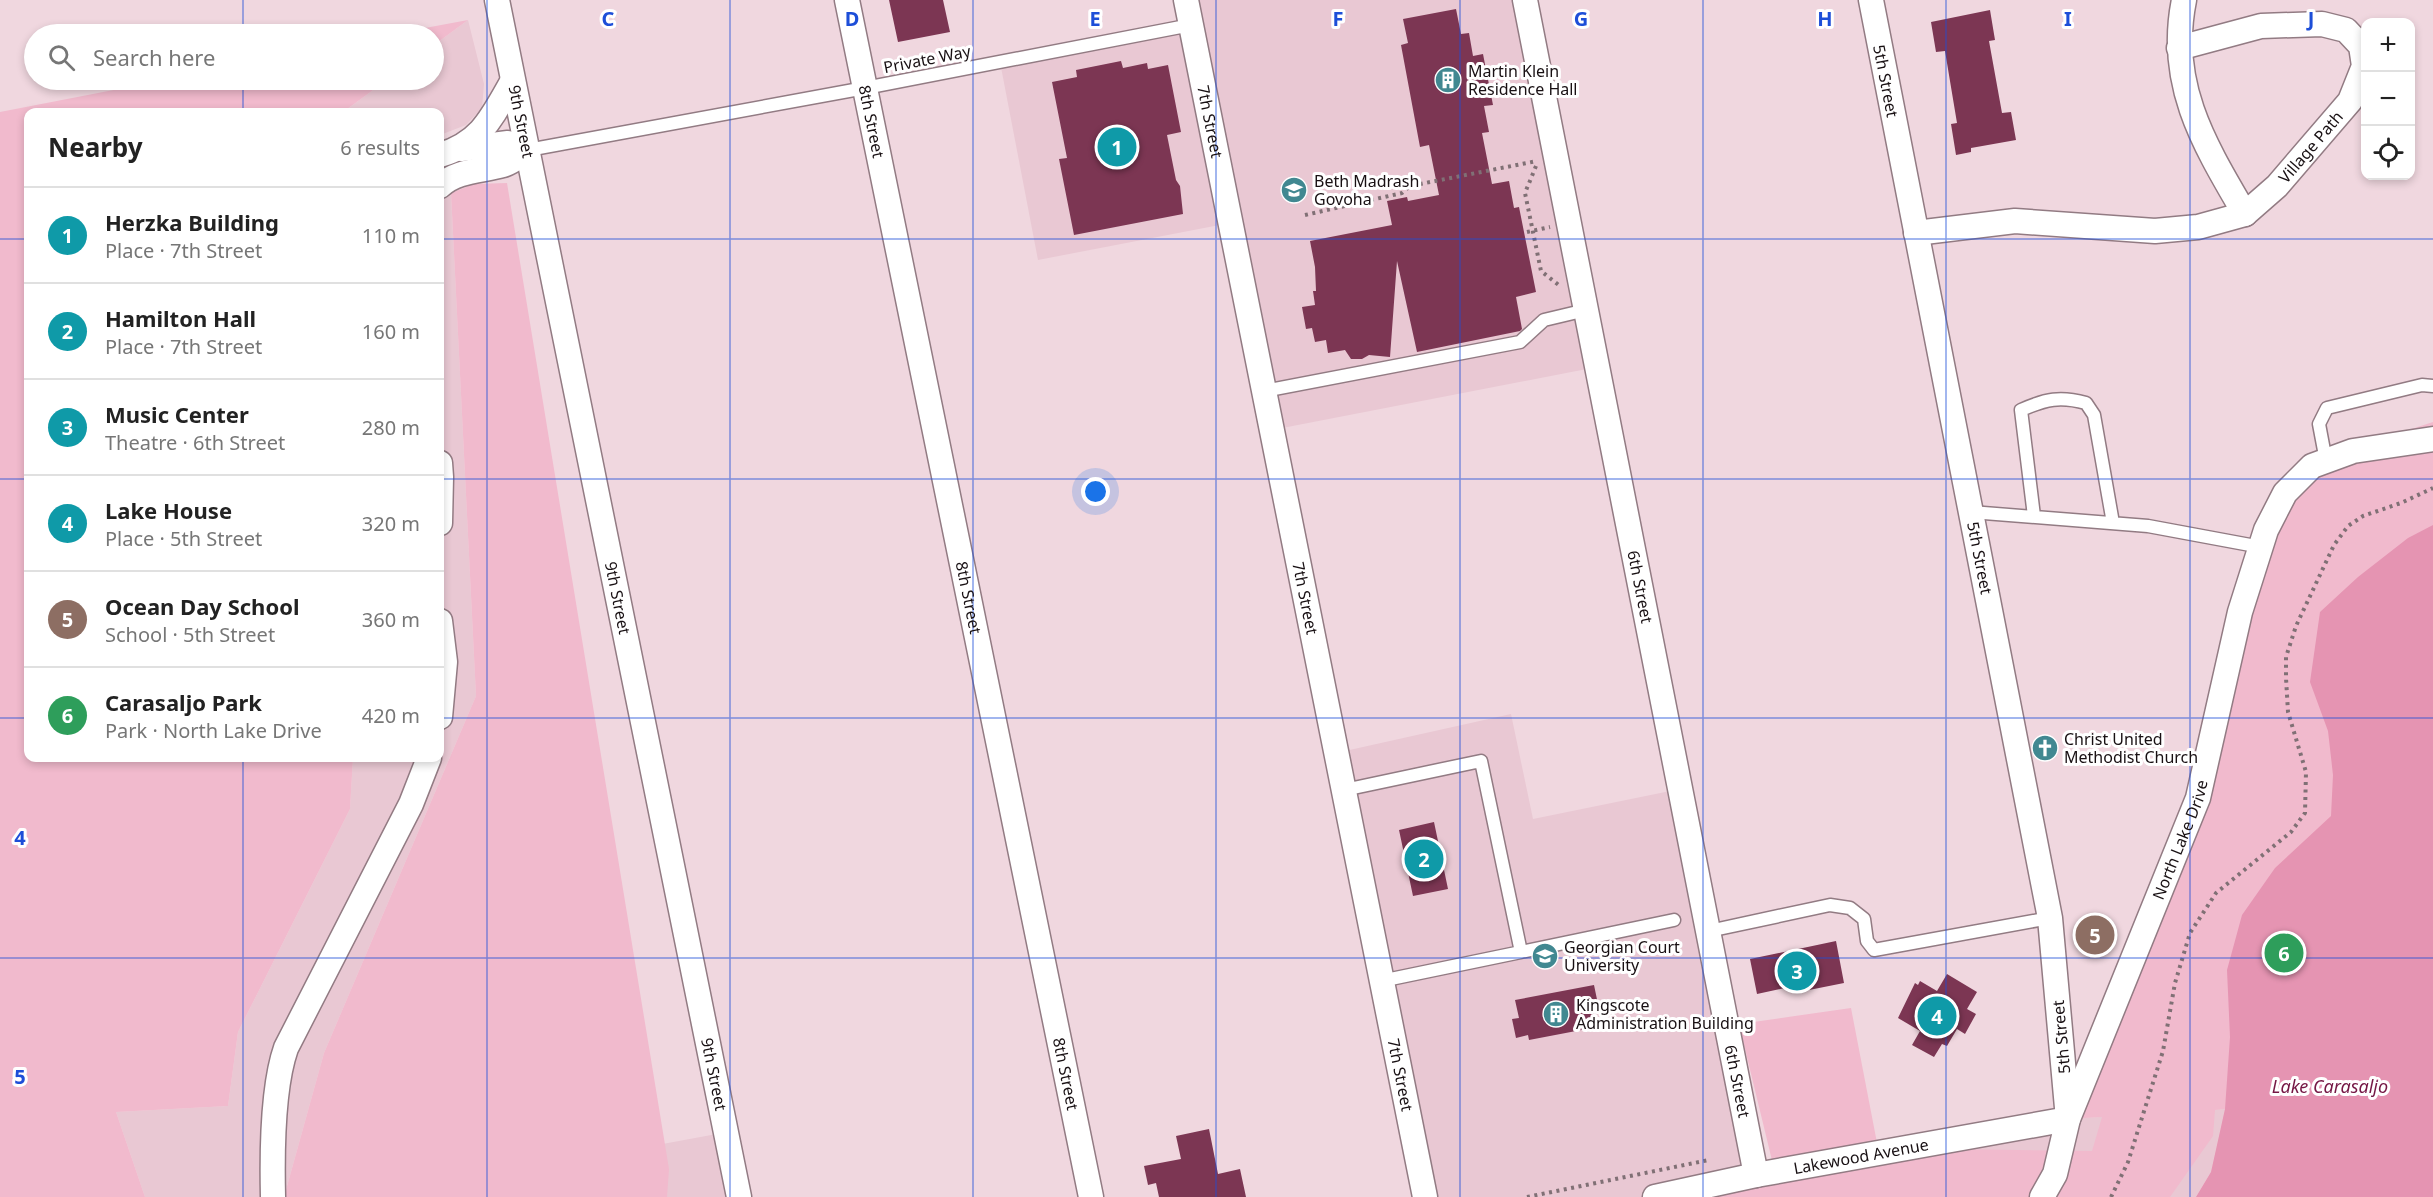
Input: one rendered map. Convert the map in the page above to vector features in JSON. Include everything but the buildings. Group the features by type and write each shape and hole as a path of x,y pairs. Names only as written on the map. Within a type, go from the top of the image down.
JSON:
{"street":[{"name":"9th Street","path":"497,0 739,1197"},
{"name":"8th Street","path":"847,0 1091,1197"},
{"name":"7th Street","path":"1186,0 1425,1197"},
{"name":"6th Street","path":"1525,0 1547,159 1586,310 1756,1175"},
{"name":"5th Street","path":"1871,0 2050,918 2068,1119"},
{"path":"2184,0 2179,48 2181,72 2190,104 2204,142 2245,214"},
{"name":"Village Path","path":"1916,233 2015,221 2155,231 2198,227 2245,214 2277,186 2350,101 2364,66 2361,46 2346,30 2322,24 2261,26 2179,48"},
{"path":"450,152 489,123 512,82"},
{"path":"450,152 508,143 528,150"},
{"path":"444,182 465,173 506,164 528,150"},
{"name":"North Lake Drive","path":"2042,1197 2055,1174 2068,1119 2198,798 2241,612 2266,530 2285,493 2312,465 2353,451 2433,439"},
{"path":"444,654 444,673"},
{"path":"273,1197 276,1092 282,1057 308,1002 411,804 427,762"},
{"name":"Lakewood Avenue","path":"1655,1197 1756,1175 2068,1119"}],"lane":[{"name":"Private Way","path":"528,150 1191,26"},
{"path":"1264,391 1520,342 1544,320 1586,310"},
{"path":"2325,461 2319,424 2320,417 2327,408 2422,385 2433,386"},
{"path":"2034,516 2021,410 2041,401 2066,398 2086,403 2094,416 2113,523"},
{"path":"1971,512 2148,526 2261,547"},
{"path":"1344,790 1481,761 1521,952"},
{"path":"1708,931 1830,905 1850,908 1864,919 1868,941 1874,950 2050,918"},
{"path":"1382,981 1674,920"}],"path":[{"path":"1305,215 1402,193 1410,186 1547,159"},
{"path":"1547,159 1525,193 1530,232 1541,271 1563,289"},
{"path":"1530,232 1551,227"},
{"path":"2111,1197 2128,1162 2163,1051 2175,983 2190,933 2216,893 2291,832 2305,813 2306,772 2288,712 2286,678 2286,657 2296,626 2334,545 2348,526 2363,516 2401,504 2433,488"},
{"path":"1527,1197 1717,1159"}],"shaded area":[{"name":"Beth Madrash Govoha","path":"1188,0 1525,0 1597,367 1272,430 1230,223 1038,260 1000,62 1193,25"},
{"path":"468,20 484,84 482,108 466,125 444,133 444,108 348,108 373,90 444,90 444,38"},
{"path":"468,20 444,38 444,24"},
{"path":"113,90 373,90 348,108 24,108 24,762 353,762 350,809 238,1032 228,1106 116,1112 145,1197 0,1197 0,112"},
{"path":"444,181 451,193 476,696 324,1053 284,1197 145,1197 116,1112 228,1106 238,1032 350,809 353,762 444,762"},
{"path":"507,183 669,1169 667,1197 284,1197 324,1053 476,696 451,193 474,184"},
{"path":"2433,422 2433,1197 2196,1197 2211,1172 2225,1109 2215,1110 2213,1136 2170,1197 1681,1197 1776,1177 1739,1024 1851,1008 1878,1148 2092,1151 2102,1117 2068,1119 2191,815 2266,530 2322,458"},
{"name":"Georgian Court University","path":"1511,714 1533,819 1680,789 1757,1175 2068,1119 2225,1109 2211,1172 2196,1197 1425,1197 1336,753"},
{"path":"733,1131 745,1197 358,1197 478,1178"}],"water":[{"name":"Lake Carasaljo","path":"2433,525 2433,1197 2196,1197 2211,1172 2225,1109 2230,1037 2227,970 2242,915 2275,868 2331,816 2333,775 2328,731 2310,682 2320,612 2358,577 2408,538"}],"place":[{"name":"Martin Klein Residence Hall","path":"1448,80"},
{"name":"Herzka Building","path":"1117,147"},
{"name":"Beth Madrash Govoha","path":"1294,190"},
{"name":"Christ United Methodist Church","path":"2045,748"},
{"name":"Hamilton Hall","path":"1424,859"},
{"name":"Ocean Day School","path":"2095,935"},
{"name":"Carasaljo Park","path":"2284,953"},
{"name":"Georgian Court University","path":"1545,956"},
{"name":"Music Center","path":"1797,971"},
{"name":"Kingscote Administration Building","path":"1556,1014"},
{"name":"Lake House","path":"1937,1016"}]}
